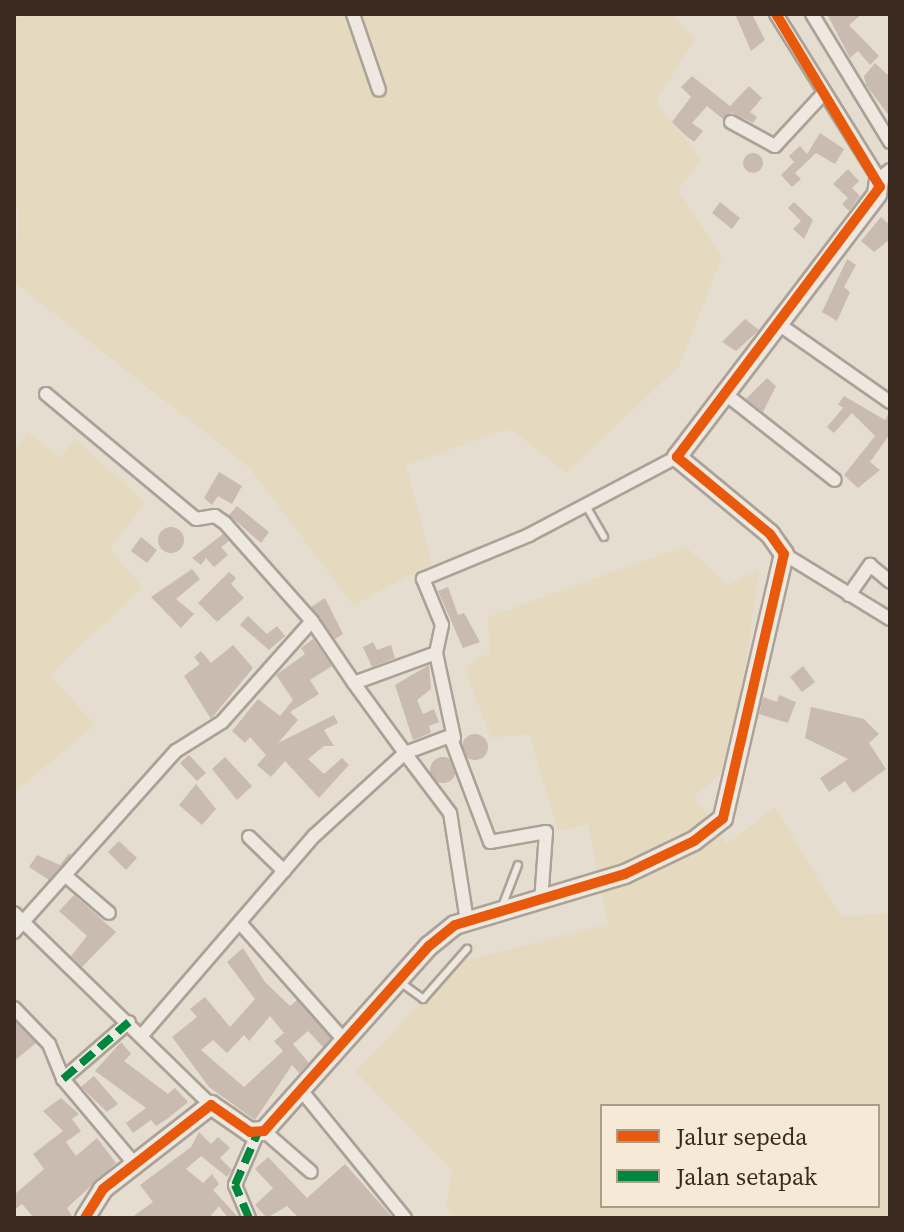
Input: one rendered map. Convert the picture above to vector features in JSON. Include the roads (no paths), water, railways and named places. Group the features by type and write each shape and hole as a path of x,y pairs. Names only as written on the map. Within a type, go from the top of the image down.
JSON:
{"street":[{"path":"353,14 379,90"},
{"path":"541,902 546,832 490,842 454,738 436,653 442,625 423,579 585,504 677,457 723,392 885,182 823,94 776,14"},
{"path":"812,14 890,142"},
{"path":"731,122 775,146 823,94"},
{"path":"777,323 890,402"},
{"path":"723,392 835,480"},
{"path":"46,394 196,519 217,516 312,621 450,813 467,921"},
{"path":"677,457 770,534 784,554 890,619"},
{"path":"249,1218 235,1185 261,1132 400,982 429,946 467,921 541,902 625,874 694,841 723,818 784,554"},
{"path":"849,595 870,565 890,582"},
{"path":"14,932 67,877 176,751 222,722 312,621"},
{"path":"354,683 436,653"},
{"path":"143,1034 284,871 405,753 454,738"},
{"path":"249,837 284,871"},
{"path":"67,877 109,913"},
{"path":"14,913 143,1034 211,1105 261,1132 311,1172"},
{"path":"241,924 344,1040"},
{"path":"14,1008 49,1044 63,1079 133,1162"},
{"path":"63,1079 129,1022"},
{"path":"301,1090 405,1218"},
{"path":"85,1218 103,1189 133,1162 211,1105"}],"lane":[{"path":"585,504 604,537"},
{"path":"501,913 518,865"},
{"path":"400,982 423,999 467,949"}]}
